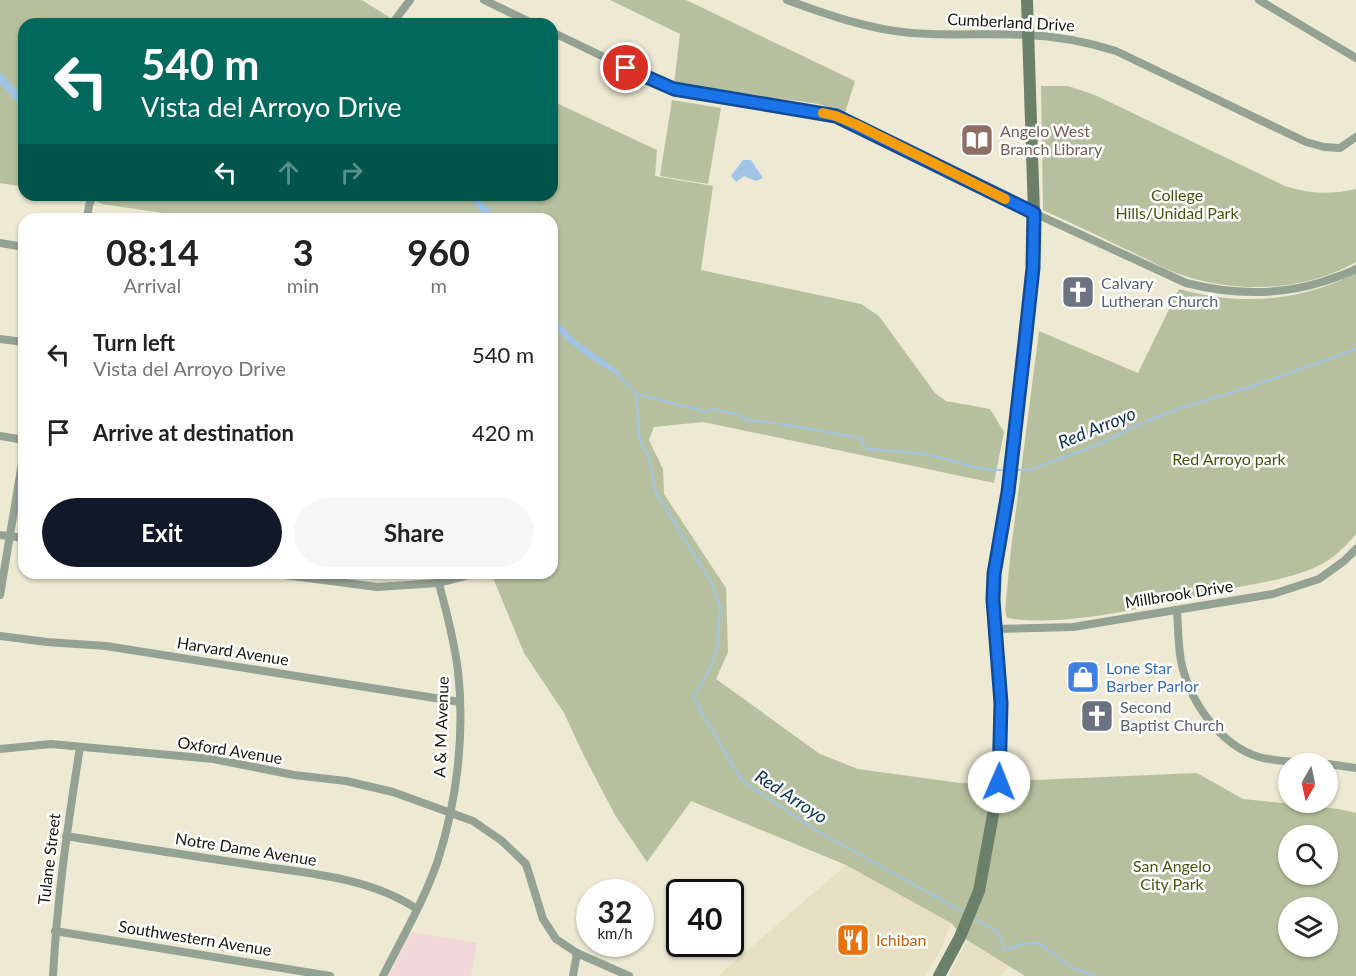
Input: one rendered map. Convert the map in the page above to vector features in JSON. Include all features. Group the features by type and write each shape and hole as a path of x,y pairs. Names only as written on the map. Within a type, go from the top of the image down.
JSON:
{"street":[{"path":"396,18 410,0"},
{"path":"484,0 522,18"},
{"name":"Cumberland Drive","path":"787,0 867,26 911,33 1028,35 1086,42 1116,51 1306,141 1324,147 1340,148 1356,137"},
{"path":"939,976 960,937 979,891 999,782 1001,703 994,629 994,574 1008,492 1033,268 1034,213 1027,0"},
{"path":"1258,0 1356,58"},
{"path":"558,35 662,86 836,116 1161,274 1186,284 1212,290 1258,294 1304,288 1356,269"},
{"path":"0,243 18,246"},
{"path":"0,339 18,341"},
{"path":"0,436 18,439"},
{"path":"0,595 4,535 18,476"},
{"name":"Millbrook Drive","path":"994,629 1073,627 1272,594 1319,579 1356,549"},
{"path":"339,579 377,587 439,583 454,579"},
{"name":"A & M Avenue","path":"383,976 438,861 450,813 457,767 460,702 458,670 452,632 438,579"},
{"path":"1176,610 1181,662 1198,707 1218,732 1236,746 1259,757 1278,759"},
{"name":"Harvard Avenue","path":"0,636 106,646 460,702"},
{"name":"Oxford Avenue","path":"0,749 51,744 213,759 393,792 473,821 502,841 526,864 543,919 556,939 576,952"},
{"name":"Tulane Street","path":"53,976 55,931 66,836 80,747"},
{"path":"1338,765 1356,768"},
{"name":"Notre Dame Avenue","path":"66,836 329,877 401,898 417,909"},
{"name":"Southwestern Avenue","path":"55,931 330,976"},
{"path":"573,976 576,957"},
{"name":"Oxford Avenue","path":"586,957 629,976"}],"shaded area":[{"path":"846,865 951,923 940,951 925,976 718,976 740,957 744,957 744,953"},
{"path":"411,932 477,943 471,976 389,976"},
{"path":"967,940 1008,966 1001,976 949,976"}],"green space":[{"path":"0,0 362,0 390,18 18,18 18,186 0,183"},
{"path":"610,0 686,0 855,81 845,113 819,104 674,84 680,34"},
{"name":"College Hills/Unidad Park","path":"1041,86 1068,86 1095,95 1285,186 1320,193 1356,189 1356,262 1336,272 1292,284 1269,287 1224,285 1173,272 1043,210"},
{"path":"672,100 721,108 708,184 660,176"},
{"name":"San Angelo City Park","path":"558,104 657,150 655,176 713,186 701,270 861,304 879,316 935,393 946,401 990,409 1004,432 994,483 703,422 654,427 649,440 663,469 664,494 726,588 728,652 716,679 820,754 858,769 960,783 1197,773 1243,799 1278,803 1278,813 1338,813 1338,809 1356,813 1356,976 1025,976 967,940 951,923 846,865 691,801 647,862 615,815 564,713 524,653 493,579 558,579 558,213 163,213 102,204 96,201 558,201"},
{"name":"Red Arroyo park","path":"1356,273 1356,534 1343,548 1323,563 1297,574 1147,607 1059,620 1007,618 1005,610 1011,549 1039,331 1138,373 1179,289 1224,298 1269,298 1313,290"}],"water":[{"path":"0,72 18,92 18,104 0,84"},
{"path":"743,160 751,160 763,178 756,181 744,176 736,182 731,176"},
{"path":"471,201 482,201 492,213 482,213"},
{"path":"558,323 577,341 616,369 622,377 594,361 558,332"}],"waterway":[{"name":"Red Arroyo","path":"1016,470 1029,470 1094,446 1180,408 1250,387 1356,349"},
{"name":"Red Arroyo","path":"618,375 636,394 707,412 712,409 736,414 748,420 861,438 867,449 923,454 980,468 1005,470"},
{"name":"Red Arroyo","path":"636,395 640,441 649,458 656,493 711,582 720,605 718,646 711,667 694,696 742,781 819,832 965,913"},
{"name":"Red Arroyo","path":"972,917 998,932 1005,950 1021,944 1038,943 1073,968 1095,976"}],"slow traffic":[{"path":"823,113 857,125 1005,199"}],"place":[{"name":"Angelo West Branch Library","path":"977,140"},
{"name":"Calvary Lutheran Church","path":"1078,292"},
{"name":"Lone Star Barber Parlor","path":"1083,677"},
{"name":"Second Baptist Church","path":"1097,716"},
{"name":"Ichiban","path":"853,940"}],"route":[{"path":"626,68 662,86 674,89 836,116 1034,213 1033,268 1025,342 1008,492 994,574 994,629 1001,703 999,782"}]}
